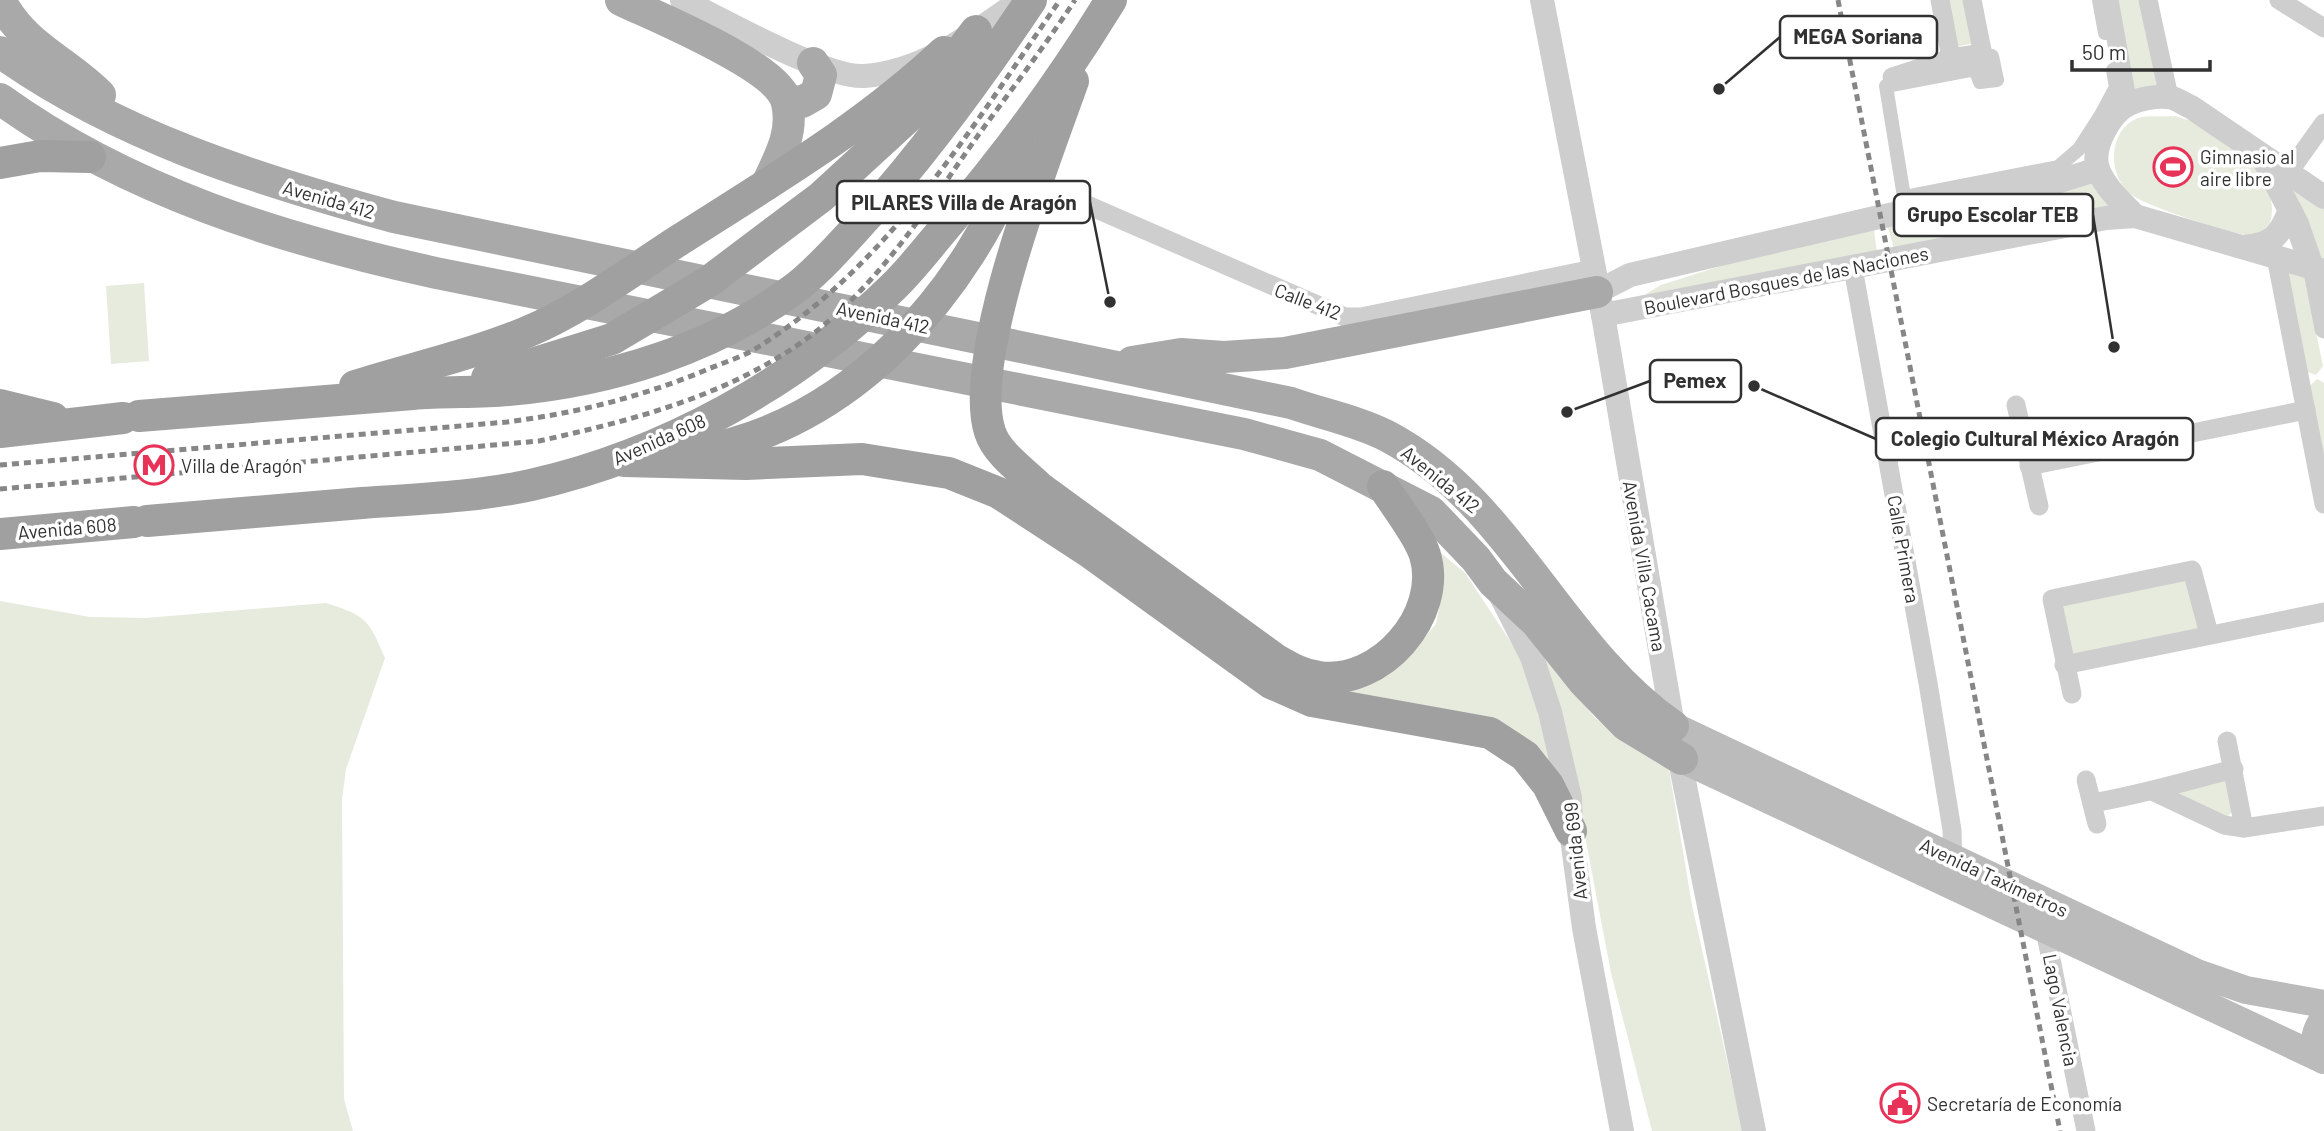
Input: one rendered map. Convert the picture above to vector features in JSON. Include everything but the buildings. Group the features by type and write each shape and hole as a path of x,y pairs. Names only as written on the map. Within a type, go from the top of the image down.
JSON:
{"highway":[{"path":"0,432 71,422 419,393 530,388 577,382 640,367 700,342 757,312 797,286 833,254 909,170 981,76 1031,0"},
{"path":"612,461 716,448 771,430 849,386 897,346 942,297 982,237 1040,110 1086,43 1111,0"},
{"path":"419,393 497,375 612,340 708,282 821,197 918,108 976,32"},
{"path":"1086,43 1004,288 991,349 985,411 991,435 1007,456 1040,488 1275,659 1296,672 1320,678 1347,676 1373,665 1406,638 1427,598 1425,555 1383,486"},
{"path":"296,403 484,348 528,332 573,308 806,161 897,96 944,52"},
{"name":"Avenida 608","path":"0,534 466,496 532,484 612,461 697,424 780,378 840,333 893,287 964,205 1040,110"},
{"path":"0,163 40,156 90,157"},
{"path":"0,405 71,422"},
{"path":"612,461 746,464 862,459 949,473 1010,500 1088,551 1271,683 1312,701 1490,733 1525,756 1548,785 1571,831"}],"main road":[{"path":"0,0 6,13 46,55 95,90 132,129"},
{"path":"621,0 747,61 770,79 787,100 786,143 767,184"},
{"name":"Avenida 412","path":"0,52 35,77 132,129 291,189 394,217 1291,403 1386,436 1432,467 1481,509 1612,675 1643,705 1673,726"},
{"path":"787,100 802,102 816,94 821,75 813,63"},
{"name":"Avenida 412","path":"0,99 90,157 207,209 331,250 436,274 1244,434 1320,455 1432,512 1476,559 1493,582 1537,623 1584,682 1626,725 1682,759"},
{"path":"1113,365 1181,354 1224,357 1284,353 1598,292"},
{"name":"Avenida Taxímetros","path":"1673,726 1952,873 2045,930 2324,1060"},
{"name":"Avenida Taxímetros","path":"1682,759 2197,973 2246,990 2324,1004"},
{"path":"2324,1018 2314,1037 2316,1049 2324,1060"}],"street":[{"path":"682,0 813,63 864,76 898,70 944,52 1021,0"},
{"name":"Avenida Villa Cacama","path":"1542,0 1598,292 1673,726 1682,759 1754,1131"},
{"path":"1940,0 1951,58"},
{"path":"1892,77 1951,58 1984,61 1972,0"},
{"path":"1980,0 1997,79 1980,82 1975,69 1886,86 1904,197 2058,167 2079,149 2116,87 2099,0"},
{"path":"2109,0 2128,105"},
{"path":"2148,0 2169,97"},
{"path":"2279,0 2306,6 2324,28"},
{"path":"2135,216 2112,192 2098,169 2099,145 2114,117 2128,105 2169,97 2192,107 2324,197"},
{"path":"2289,173 2324,122"},
{"path":"2260,153 2318,269 2324,329"},
{"name":"Boulevard Bosques de las Naciones","path":"1598,292 1630,275 1879,217 2053,183 2098,169"},
{"name":"Calle 412","path":"1077,201 1345,317 1598,292"},
{"path":"2244,247 2267,244 2282,230 2290,210"},
{"name":"Boulevard Bosques de las Naciones","path":"1598,292 1853,268 2106,218 2135,216 2318,269"},
{"path":"2276,257 2324,504"},
{"name":"Calle Primera","path":"1853,268 1952,830 1952,873"},
{"path":"2016,405 2039,506"},
{"path":"2029,466 2306,410"},
{"path":"2072,694 2052,598 2192,570 2209,634"},
{"name":"Avenida 699","path":"1493,582 1532,657 1550,712 1570,798 1571,831 1594,984 1622,1131"},
{"path":"2064,665 2324,612"},
{"path":"2228,741 2244,828"},
{"path":"2092,803 2154,792 2166,786 2234,769"},
{"path":"2086,780 2097,824"},
{"path":"2154,792 2224,825 2244,828 2324,816"},
{"name":"Lago Valencia","path":"2045,930 2087,1129"},
{"path":"1594,984 1616,1030 1640,1131"}],"shaded area":[{"path":"1946,0 1964,0 1974,43 1956,47"},
{"path":"2117,0 2141,0 2159,91 2135,93"},
{"path":"2176,116 2203,125 2221,135 2248,157 2267,185 2271,200 2272,216 2267,232 2249,235 2222,229 2156,207 2126,190 2115,168 2114,156 2120,133 2138,118"},
{"path":"2282,178 2324,205 2324,263"},
{"path":"2093,180 2114,212 1895,252 1887,224"},
{"path":"1874,230 1877,253 1644,295 1661,285 1740,260"},
{"path":"2286,268 2303,270 2323,366 2316,375 2304,371"},
{"path":"144,283 149,361 111,364 106,286"},
{"path":"2317,379 2324,383 2324,469 2308,388"},
{"path":"1435,548 1465,573 1524,662 1555,775 1540,756 1339,696 1338,684 1382,678 1402,664 1436,624 1444,584"},
{"path":"2190,575 2203,634 2065,662 2053,603"},
{"path":"0,601 90,617 146,618 326,603 358,616 370,627 385,658 346,769 342,800 344,1099 353,1131 0,1131"},
{"path":"1530,636 1595,718 1669,769 1692,905 1743,1131 1652,1131 1611,973 1573,773"},
{"path":"2226,777 2232,812 2227,817 2219,817 2172,789"}],"railway":[{"path":"0,465 507,422 584,409 633,396 682,380 743,355 803,315 847,277 887,236 960,144 1060,0"},
{"path":"0,489 539,441 635,417 729,383 787,352 817,331 870,281 916,224 1075,0"},
{"path":"1838,0 2060,1131"}],"place":[{"name":"MEGA Soriana","path":"1719,89"},
{"name":"Gimnasio al aire libre","path":"2173,167"},
{"name":"PILARES Villa de Aragón","path":"1110,302"},
{"name":"Grupo Escolar TEB","path":"2114,347"},
{"name":"Colegio Cultural México Aragón","path":"1754,386"},
{"name":"Pemex","path":"1567,412"},
{"name":"Villa de Aragón","path":"154,465"},
{"name":"Secretaría de Economía","path":"1900,1103"}]}
